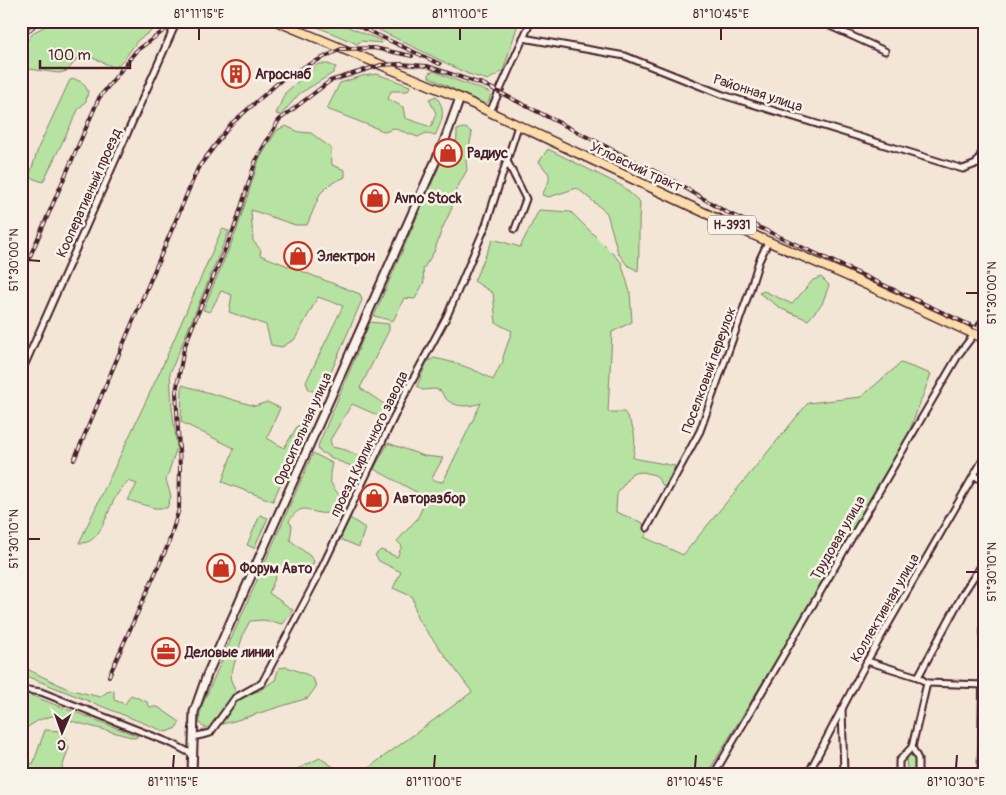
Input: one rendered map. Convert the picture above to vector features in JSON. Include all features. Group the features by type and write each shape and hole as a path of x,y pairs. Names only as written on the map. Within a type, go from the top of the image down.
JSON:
{"highway":[{"name":"Угловский тракт","path":"276,21 478,106 768,242 985,339"}],"main road":[{"name":"Оросительная улица","path":"192,774 194,712 207,676 444,142 460,98"}],"street":[{"name":"Кооперативный проезд","path":"21,373 177,21"},
{"path":"490,112 531,21"},
{"path":"819,21 885,51"},
{"name":"Районная улица","path":"523,38 625,56 723,95 963,169 976,164 985,165"},
{"name":"проезд Кирпичного завода","path":"193,737 210,733 235,698 262,683 316,580 404,396 447,316 486,225 518,126"},
{"path":"976,164 985,146"},
{"path":"507,161 526,199 515,228"},
{"name":"Поселковый переулок","path":"647,528 700,431 749,293 758,261 768,242"},
{"name":"Трудовая улица","path":"714,774 959,354 985,317"},
{"name":"Коллективная улица","path":"808,774 867,661 985,456"},
{"path":"974,475 985,483"},
{"path":"981,774 985,555"},
{"path":"918,677 964,592 984,561"},
{"path":"867,661 918,677 927,683 984,685"},
{"path":"898,774 898,761 912,747 927,683"},
{"path":"21,688 41,692 173,744 192,754"},
{"path":"842,708 844,774"},
{"path":"912,747 918,759 918,774"}],"green space":[{"path":"55,21 166,21 138,40 115,68 82,53 67,71 59,73 21,68 21,48 34,32"},
{"path":"304,21 334,21 382,41 381,43 361,41 357,44"},
{"path":"361,21 519,21 503,71 488,80 468,74"},
{"path":"318,64 328,64 336,67 333,73 299,94 281,115 276,114 285,93"},
{"path":"434,71 491,93 489,101 483,107 475,104 471,98 429,77 429,73"},
{"path":"377,74 410,86 408,91 391,91 388,99 403,107 405,118 431,127 436,113 429,99 436,96 441,107 442,116 435,136 426,133 418,137 393,128 386,132 327,109 340,83 362,76"},
{"path":"75,79 83,83 88,91 86,101 78,110 43,182 29,177 39,146 70,80"},
{"path":"286,126 299,132 311,133 331,148 332,165 345,170 345,177 330,184 320,194 307,225 295,225 251,210 253,241 261,250 260,255 360,294 362,300 324,388 317,392 309,390 306,382 343,306 318,297 295,339 282,347 271,345 266,325 229,312 232,295 221,291 210,312 203,310 236,232 259,160 277,130"},
{"path":"468,129 472,133 466,162 467,170 451,199 452,208 434,252 423,269 424,282 415,299 404,298 393,321 374,316 441,162 447,164 450,160 455,148 457,130"},
{"path":"548,149 622,186 640,202 638,271 627,265 618,253 607,213 577,188 549,197 542,195 549,181 549,174 539,162"},
{"path":"539,210 571,212 621,262 630,292 632,322 612,332 608,412 624,412 631,423 635,445 633,458 675,466 665,488 655,475 643,472 632,473 617,494 616,512 643,523 647,534 644,537 683,555 808,403 861,397 901,363 931,374 900,456 707,774 360,774 472,692 417,618 413,597 393,588 401,572 379,561 375,555 381,550 397,557 402,546 397,541 417,519 427,498 374,469 388,443 424,456 443,458 432,480 443,482 481,403 470,406 453,404 444,397 441,391 435,389 422,390 417,386 427,362 434,358 465,366 493,380 501,364 503,364 503,357 512,331 496,323 493,293 474,281 493,239 520,247"},
{"path":"222,229 229,231 170,373 177,447 166,480 171,496 167,508 154,508 128,500 137,484 128,481 115,497 105,521 97,534 86,542 79,543 162,367"},
{"path":"821,277 829,285 822,304 808,320 782,309 759,293 764,291 792,304 813,280"},
{"path":"370,322 389,324 389,330 360,388 390,408 384,418 352,404 330,440 332,447 346,450 364,459 360,467 357,468 319,451 318,446"},
{"path":"182,385 255,406 267,402 280,408 267,438 284,448 298,425 305,428 273,501 222,482 234,448 181,422"},
{"path":"313,453 332,463 330,481 341,497 339,509 329,513 322,513 303,509 294,514 289,521 292,526 290,540 314,561 308,575 278,571 269,593 293,610 283,624 263,620 250,621 244,632 230,678 236,692 248,694 259,691 275,680 279,668 287,667 308,675 314,680 316,687 308,698 234,721 207,728 203,727 199,722 199,718 203,703"},
{"path":"260,515 268,518 254,548 247,545"},
{"path":"350,518 365,528 359,547 340,539"},
{"path":"27,669 68,689 100,697 114,690 114,700 125,704 131,695 147,702 150,707 158,707 180,722 175,729 166,732 26,676"},
{"path":"21,692 138,736 135,738 52,716 39,720 21,731"},
{"path":"45,730 62,731 69,747 60,774 21,774 21,760 33,764"},
{"path":"912,754 915,759 915,774 903,774 903,771 907,769 906,758"},
{"path":"320,758 344,774 287,774"}],"railway":[{"path":"21,38 39,21"},
{"path":"21,277 99,98 136,51 177,21"},
{"path":"347,21 440,64"},
{"path":"74,460 198,168 231,124 287,75 341,49 374,48 412,56"},
{"path":"109,676 168,545 179,509 180,468 176,392 184,348 235,226 256,160 279,120 330,81 381,65 427,66 487,86"},
{"path":"481,83 670,179 726,212 985,332"}],"place":[{"name":"Агроснаб","path":"236,74"},
{"name":"Радиус","path":"448,153"},
{"name":"Avno Stoсk","path":"375,198"},
{"name":"Электрон","path":"298,256"},
{"name":"Авторазбор","path":"374,498"},
{"name":"Форум Авто","path":"221,568"},
{"name":"Деловые линии","path":"166,652"}]}
